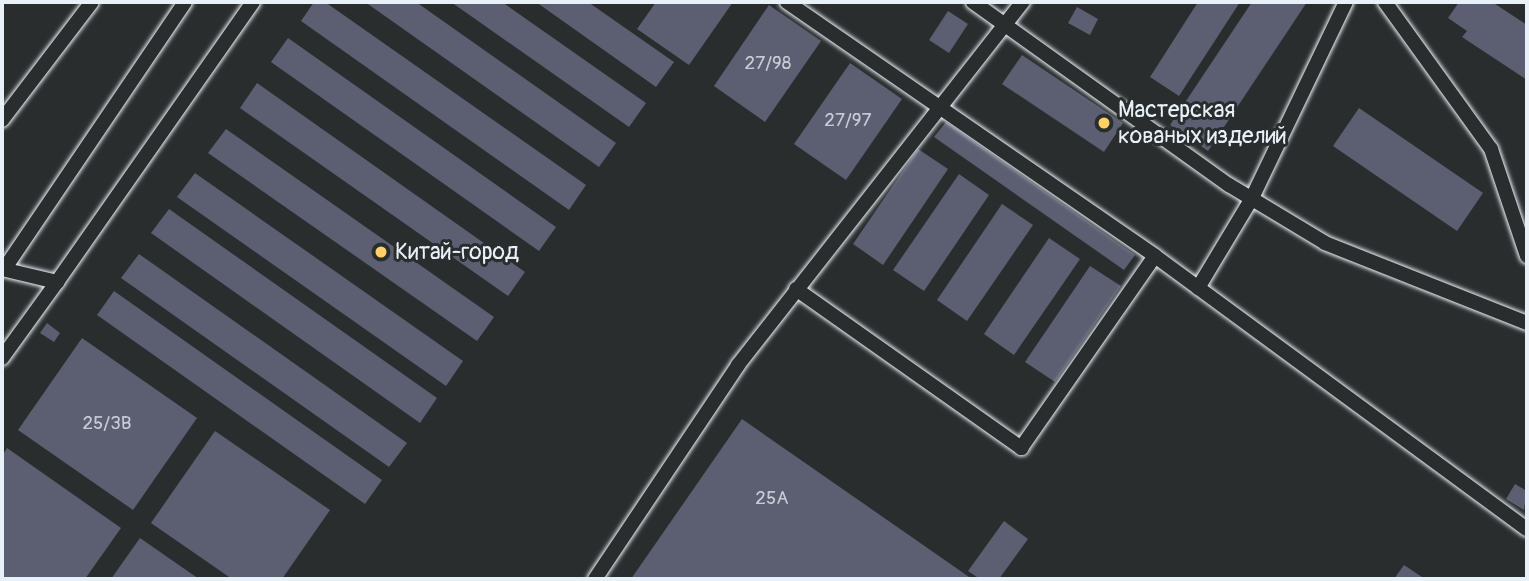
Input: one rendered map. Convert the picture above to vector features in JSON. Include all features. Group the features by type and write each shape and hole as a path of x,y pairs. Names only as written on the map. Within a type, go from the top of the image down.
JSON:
{"lane":[{"path":"2,120 92,2"},
{"path":"57,282 3,269 185,2"},
{"path":"2,358 253,2"},
{"path":"787,2 1155,256 1527,529"},
{"path":"973,2 1251,198 1325,243 1527,323"},
{"path":"595,579 738,365 1023,2"},
{"path":"1198,288 1251,198 1346,2"},
{"path":"1385,2 1491,149 1527,256"},
{"path":"796,289 1021,448 1155,256"}],"building":[{"path":"314,2 325,2 586,185 569,210 301,21"},
{"path":"365,2 416,2 616,143 599,167"},
{"path":"451,2 502,2 646,103 629,127"},
{"path":"536,2 588,2 674,62 656,87"},
{"path":"656,2 733,2 689,65 637,29"},
{"path":"1198,2 1240,2 1179,96 1150,77"},
{"path":"1252,2 1307,2 1208,151 1170,125"},
{"path":"1459,2 1492,2 1527,25 1527,80 1462,37 1467,31 1448,18"},
{"path":"769,5 821,41 765,122 714,86"},
{"path":"1077,7 1098,19 1090,35 1068,23"},
{"path":"948,11 968,24 949,53 929,40"},
{"path":"288,38 556,227 539,251 271,62"},
{"path":"1022,55 1123,123 1104,152 1002,84"},
{"path":"850,63 902,99 846,180 794,144"},
{"path":"257,83 525,272 508,296 240,108"},
{"path":"1359,108 1483,193 1457,231 1333,146"},
{"path":"946,122 1135,255 1124,270 934,137"},
{"path":"226,129 494,317 477,341 208,153"},
{"path":"918,149 948,169 883,265 853,244"},
{"path":"195,173 463,361 446,386 177,197"},
{"path":"959,174 989,195 924,291 893,270"},
{"path":"1002,204 1033,225 967,321 937,300"},
{"path":"169,209 437,398 420,423 151,233"},
{"path":"1049,238 1080,259 1014,355 984,334"},
{"path":"139,254 407,443 389,467 121,278"},
{"path":"1090,266 1121,286 1055,382 1025,362"},
{"path":"114,291 382,480 365,504 97,315"},
{"path":"47,323 60,333 54,342 40,333"},
{"path":"82,338 197,418 133,510 18,430"},
{"path":"742,419 972,579 631,579"},
{"path":"215,431 330,510 282,579 232,579 151,523"},
{"path":"7,448 121,528 85,579 2,579 2,456"},
{"path":"1515,484 1527,491 1524,510 1506,499"},
{"path":"1004,521 1028,539 999,579 980,579 968,571"},
{"path":"140,538 199,579 111,579"},
{"path":"1404,565 1425,579 1394,579"}],"place":[{"name":"Мастерская кованых изделий","path":"1104,123"},
{"name":"Китай-город","path":"381,252"}]}
